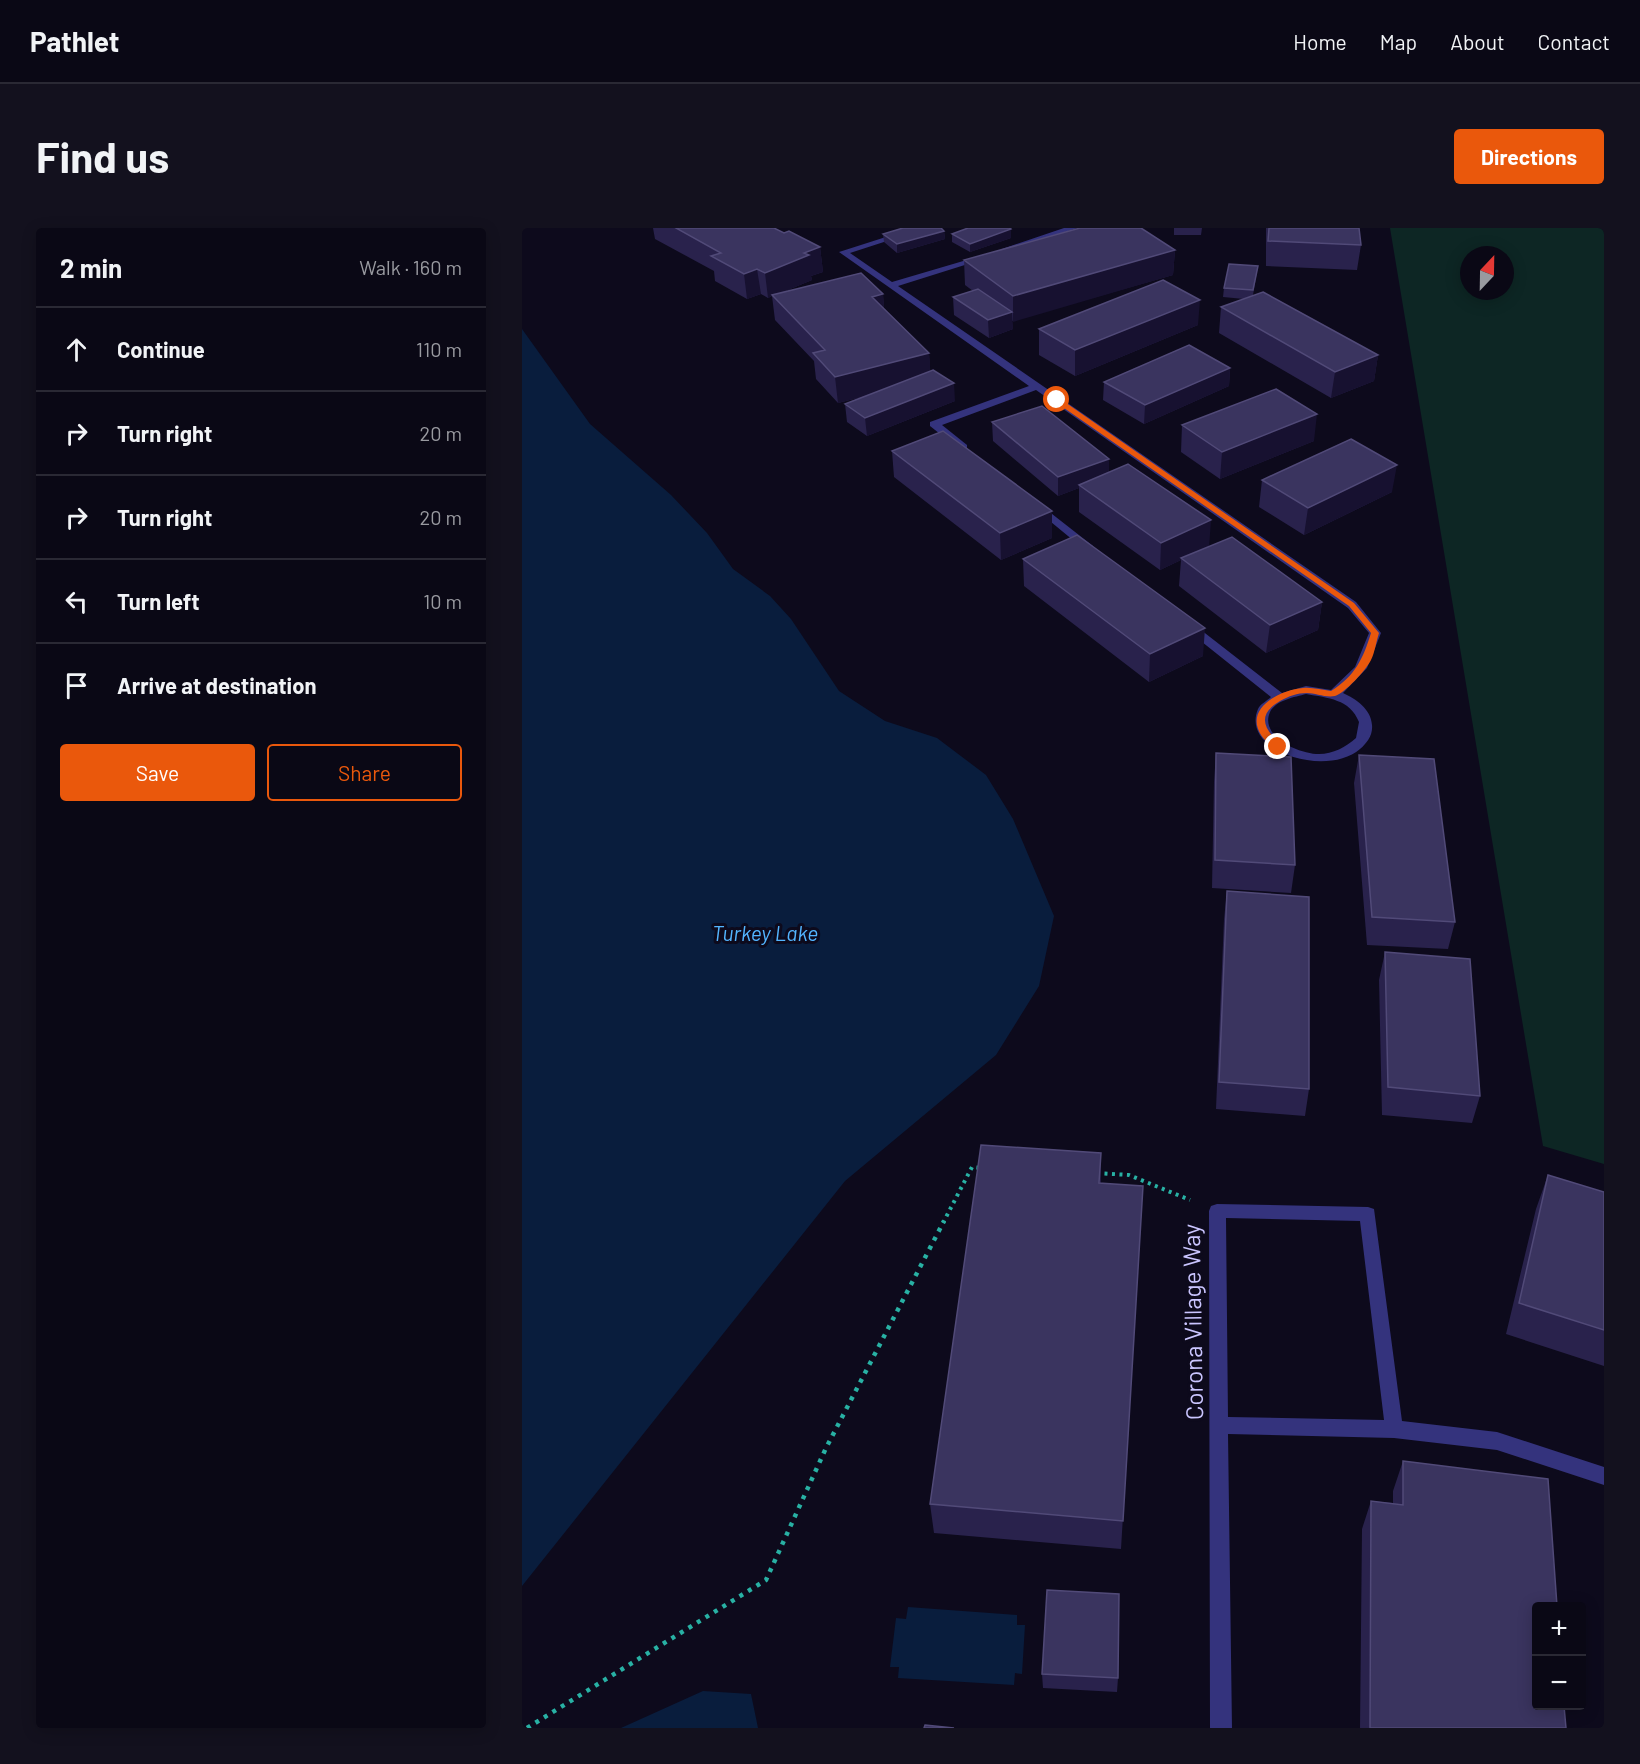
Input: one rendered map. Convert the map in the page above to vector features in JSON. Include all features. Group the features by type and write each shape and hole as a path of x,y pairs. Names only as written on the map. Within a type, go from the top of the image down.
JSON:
{"lane":[{"path":"922,228 843,252 1352,605 1375,633 1367,660 1344,686 1333,694"},
{"path":"892,285 1073,228"},
{"path":"972,454 934,424 1038,386"},
{"path":"1028,499 1103,559"},
{"path":"1178,618 1279,697"},
{"path":"1306,690 1333,694 1348,701 1362,713 1367,725 1365,737 1357,747 1337,756 1319,758 1294,754 1278,747 1265,735 1261,716 1268,705 1279,697 1306,690"},
{"name":"Corona Village Way","path":"1221,1728 1217,1211 1368,1214 1394,1429"},
{"path":"1219,1425 1394,1429 1497,1441 1604,1476"}],"path":[{"path":"527,1728 766,1580 826,1448 972,1167 984,1168"},
{"path":"1084,1173 1129,1175 1217,1211"}],"green space":[{"path":"1390,228 1604,228 1604,1164 1543,1146"}],"water":[{"name":"Turkey Lake","path":"522,329 590,424 671,495 707,533 733,569 770,596 791,619 839,691 885,721 937,738 986,775 1013,819 1054,916 1039,986 996,1055 845,1181 522,1586"},
{"path":"908,1607 1017,1615 1017,1625 1025,1625 1022,1674 1015,1673 1014,1685 898,1678 899,1667 890,1667 896,1618 906,1619"},
{"path":"703,1691 751,1694 758,1728 621,1728"}],"building":[{"path":"676,228 774,228 784,233 789,231 820,247 804,253 809,255 765,273 757,269 744,274 711,256 721,253"},
{"path":"903,228 941,228 944,231 897,244 883,234"},
{"path":"968,228 1011,229 970,244 952,234"},
{"path":"1080,228 1141,228 1175,250 1013,296 964,260"},
{"path":"1269,228 1359,228 1361,245 1268,241"},
{"path":"1229,264 1258,266 1253,290 1224,288"},
{"path":"861,273 883,294 872,297 929,353 835,377 813,353 825,350 772,295"},
{"path":"1163,280 1200,300 1075,350 1039,329"},
{"path":"978,289 1012,312 988,320 953,297"},
{"path":"1263,292 1378,355 1335,372 1221,307"},
{"path":"1189,345 1230,368 1145,405 1104,382"},
{"path":"933,370 954,383 865,418 845,404"},
{"path":"1276,389 1317,414 1222,452 1182,425"},
{"path":"1042,406 1109,459 1058,477 992,422"},
{"path":"943,431 1052,511 1000,533 892,451"},
{"path":"1351,439 1397,465 1308,508 1262,480"},
{"path":"1128,464 1211,520 1161,543 1079,485"},
{"path":"1077,535 1205,628 1150,654 1023,559"},
{"path":"1232,537 1322,602 1270,625 1181,558"},
{"path":"1216,753 1291,757 1295,865 1215,860"},
{"path":"1359,755 1434,759 1455,922 1372,917"},
{"path":"1227,891 1309,897 1309,1089 1219,1082"},
{"path":"1385,952 1470,959 1480,1096 1388,1087"},
{"path":"981,1145 1101,1153 1099,1183 1143,1186 1123,1521 930,1504"},
{"path":"1548,1175 1604,1192 1604,1330 1519,1303"},
{"path":"1403,1461 1548,1479 1557,1602 1532,1602 1532,1710 1564,1710 1566,1728 1370,1728 1371,1501 1403,1505"},
{"path":"1047,1590 1119,1594 1118,1678 1042,1674"},
{"path":"925,1725 954,1728 924,1728"}],"route":[{"path":"1057,400 1352,605 1375,633 1367,660 1344,686 1333,694 1306,690 1288,693 1268,705 1261,716 1261,723 1265,735 1278,747"}]}
